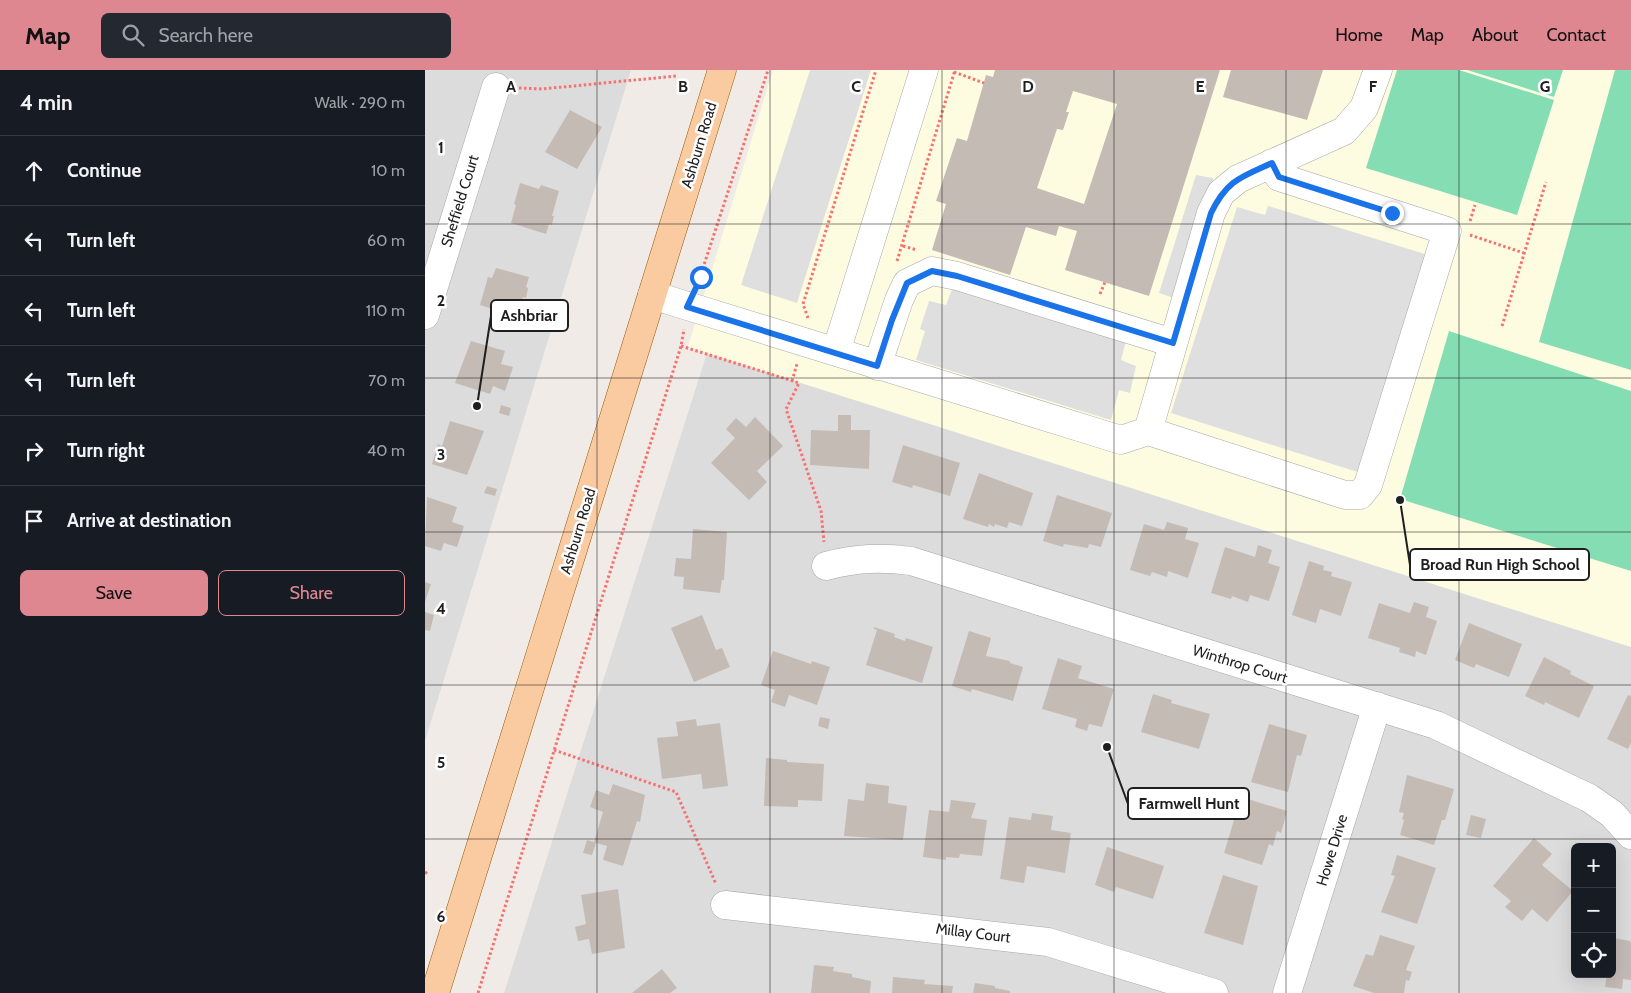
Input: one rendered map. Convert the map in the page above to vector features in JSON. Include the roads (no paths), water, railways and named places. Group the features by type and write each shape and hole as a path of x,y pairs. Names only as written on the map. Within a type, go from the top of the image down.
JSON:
{"main road":[{"name":"Ashburn Road","path":"435,993 723,70"}],"street":[{"path":"836,352 924,70"},
{"path":"1148,432 1211,213 1221,193 1238,179 1344,131 1364,108 1378,70"},
{"name":"Sheffield Court","path":"425,315 431,273 496,87"},
{"path":"652,295 1121,440 1148,432 1345,495 1360,495 1368,485 1447,231 1279,177 1272,163"},
{"path":"877,366 907,283 932,271 957,276 1173,343"},
{"name":"Winthrop Court","path":"826,566 854,559 873,558 911,561 1435,725 1589,798 1612,814 1631,836"},
{"name":"Howe Drive","path":"1287,993 1377,706"},
{"name":"Millay Court","path":"725,904 1048,942 1215,993"}],"place":[{"name":"Ashbriar","path":"477,406"},
{"name":"Broad Run High School","path":"1400,500"},
{"name":"Farmwell Hunt","path":"1107,747"}]}
